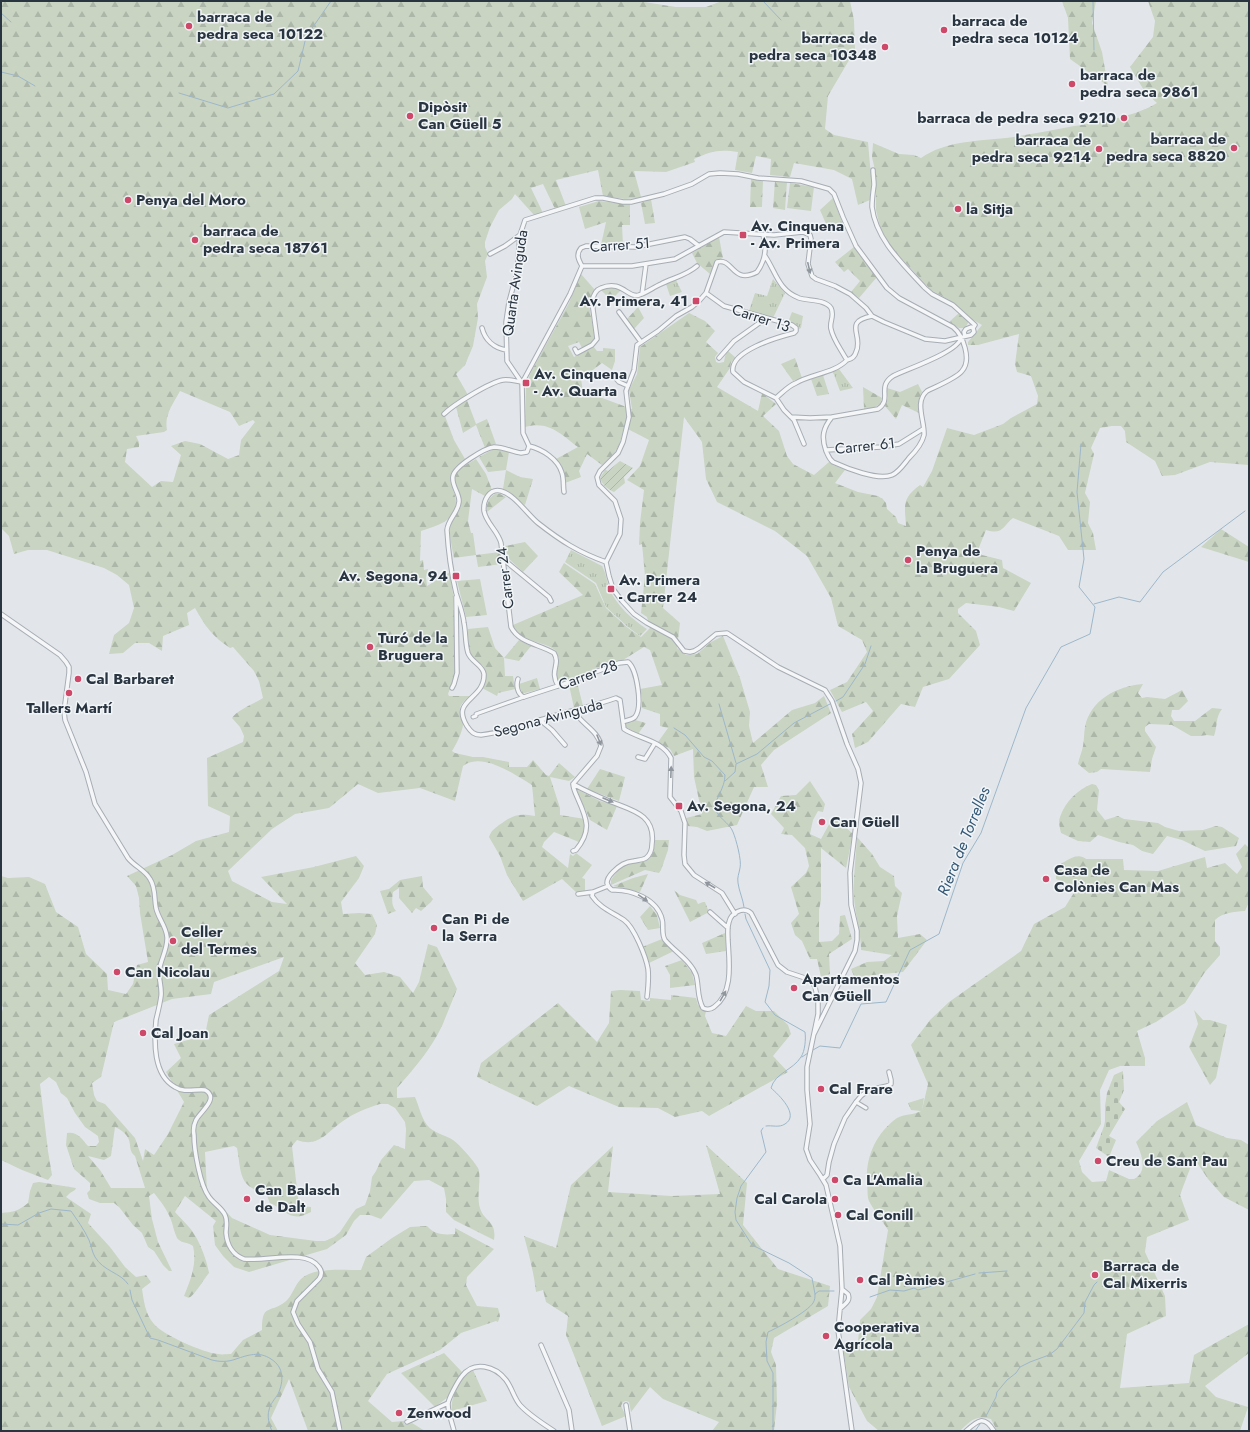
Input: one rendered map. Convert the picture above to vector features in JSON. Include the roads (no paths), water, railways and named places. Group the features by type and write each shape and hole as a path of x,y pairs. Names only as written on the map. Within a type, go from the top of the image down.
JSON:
{"street":[{"path":"564,492 562,471 557,464 543,451 528,446 523,433 522,383 570,294 582,266 632,266 675,259 724,232 779,235 803,232 808,234 811,239 808,266 812,276 850,294 858,300 872,316 924,338 944,341 968,336 974,332 973,328 975,325 953,305 932,294 925,288 881,236 876,224 872,206 874,184 873,170"},
{"name":"Quarta Avinguda","path":"522,383 507,363 506,350 508,310 517,272 520,235 523,223 527,220 595,198 626,202 661,194 692,184 713,173 810,183 829,189 833,192 856,246 886,287 893,294 953,327 963,337"},
{"path":"490,254 505,246 520,235"},
{"path":"763,235 765,240 765,256 758,271 753,274 741,276 725,262 717,262 706,293 692,307 676,316 636,347 634,370 626,391 629,417 622,446 616,456 600,471 598,477 600,485 615,501 621,519 620,534 606,562 613,589 629,610 647,623 673,637 684,651 694,651 716,634 727,634 778,667 824,690 832,701 847,744 858,769 861,783 850,872 851,905 857,931 857,940 855,951 814,1034"},
{"name":"Carrer 51","path":"582,266 578,254 581,248 586,246 635,247 685,237 699,246"},
{"path":"765,256 777,280 786,290 799,298 826,304 830,308 833,318 831,330 847,360"},
{"path":"642,294 646,264"},
{"path":"575,349 577,352 592,345 597,339 592,302 596,290 614,284 637,296 663,282 692,270 697,266"},
{"name":"Carrer 13","path":"706,293 721,305 765,319 792,325 796,328 796,331 792,333 767,340 747,352 736,360 732,370 734,374 744,382 776,398"},
{"path":"619,312 642,342"},
{"path":"804,444 795,421 784,410 776,398 795,383 844,363 856,354 859,347 855,331 856,324 862,319 872,316"},
{"path":"719,358 734,341 765,319"},
{"path":"792,417 832,417 873,411 880,408 885,400 885,385 888,380 893,376 954,348 959,344 966,329 971,327 973,328"},
{"path":"482,328 484,335 494,346 506,350"},
{"path":"832,417 823,435 823,444 830,460 863,473 881,476 888,476 898,471 915,452 922,440 924,429 921,405 923,394 958,375 964,368 965,346 963,337"},
{"path":"612,374 619,382 628,386"},
{"path":"444,414 454,405 499,381 508,380 522,383"},
{"name":"Carrer 61","path":"826,450 881,447 899,444 924,429"},
{"name":"Segona Avinguda","path":"528,446 527,452 521,453 500,447 489,448 464,463 454,473 453,483 459,498 459,504 456,512 448,524 448,530 456,592 465,623 468,652 472,661 482,669 484,675 478,692 462,708 464,720 470,731 476,735 486,735 513,729 540,720 605,703 616,698 620,700 624,729 664,748 671,758 670,797 681,811 685,823 684,858 687,867 694,875 722,893 735,914"},
{"name":"Carrer 24","path":"558,686 553,676 556,660 555,654 527,642 511,627 501,541 486,518 484,508 488,495 498,491 504,493 524,507 536,521 566,544 584,554 606,562"},
{"path":"503,559 549,597 551,601"},
{"path":"452,688 457,673 456,592"},
{"path":"1,614 60,655 68,665 69,673 64,716 69,734 86,772 95,804 128,858 148,875 153,884 156,907 166,930 167,939 159,972 162,994 155,1033 158,1064 163,1076 174,1087 186,1091 204,1090 207,1091 209,1095 209,1104 196,1120 194,1144 204,1190 226,1216 227,1236 230,1247 237,1256 244,1259 299,1257 314,1262 321,1270 319,1279 297,1301 293,1312 298,1324 310,1342 318,1369 332,1392 340,1431"},
{"name":"Carrer 28","path":"524,697 619,663 629,663 632,666 638,691 639,706 634,718 623,722"},
{"path":"518,679 516,684 518,692 524,697"},
{"path":"473,717 476,716 476,714 524,697"},
{"path":"572,784 597,756 601,746 596,733 577,717 574,711"},
{"path":"540,720 552,730 565,745"},
{"path":"638,757 645,759 655,743"},
{"path":"572,784 585,816 587,825 587,829 581,843 576,850 573,851"},
{"path":"572,784 609,801 634,810 644,817 649,825 652,840 650,854 648,857 642,860 620,865 609,877 607,882 608,886 612,890 622,890 637,894 658,910 662,918 665,939 695,973 701,1004 705,1009 711,1009 717,1005 726,990 729,975 728,928 729,922 739,911 749,911 781,969 807,978 814,983 819,1008 809,1055 806,1090 810,1130 807,1139 806,1153 823,1178 828,1191 832,1216 840,1246 842,1289 839,1336 852,1431"},
{"path":"578,894 593,892 608,886"},
{"path":"593,892 592,896 595,902 624,920 631,927 647,965 647,997"},
{"path":"710,912 728,928"},
{"path":"823,1178 828,1174 830,1156 838,1133 846,1118 856,1102 866,1092 891,1084 888,1072"},
{"path":"856,1102 866,1108"},
{"path":"840,1309 848,1302 849,1298 848,1294 842,1289"},
{"path":"542,1345 569,1410 572,1431"},
{"path":"454,1431 448,1403 457,1384 465,1372 471,1368 485,1366 503,1377 521,1406 554,1431"},
{"path":"407,1422 448,1403"},
{"path":"626,1404 630,1431"},
{"path":"966,1431 981,1420 988,1423 994,1431"}],"waterway":[{"path":"12,1 21,1"},
{"path":"179,93 228,108 274,94 298,71 306,37 331,1"},
{"path":"763,1 781,20"},
{"path":"1093,1 1094,50"},
{"path":"1,13 11,22"},
{"path":"1,72 18,76 35,86"},
{"name":"Riera de Torrelles","path":"813,1050 820,1046 840,1048 861,1004 886,1002 910,950 939,934 963,863 981,833 1026,708 1061,647 1090,634 1095,607 1079,587 1084,559 1077,492 1081,444"},
{"path":"1094,604 1119,597 1140,602 1163,572 1245,511"},
{"path":"836,701 843,697 865,664 871,646"},
{"path":"719,704 736,763"},
{"path":"725,781 735,772 736,764 757,754 794,723 830,704"},
{"path":"674,728 685,735 704,757 712,761 725,775 725,780 715,807 718,814 733,832 736,840 740,860 738,883 744,907"},
{"path":"745,914 770,970 769,986 765,1002 775,1015 805,1032 805,1045 801,1057 794,1065 776,1079 771,1088 787,1105 790,1116 789,1120 780,1126 766,1126"},
{"name":"Riera de Torrelles","path":"802,1057 808,1053"},
{"path":"763,1128 761,1131 766,1152 741,1186 737,1198 735,1212 736,1220 752,1245 789,1263 812,1278 815,1294"},
{"path":"1,1224 18,1225 39,1213 51,1209 71,1211 87,1236 98,1262 121,1277 128,1284"},
{"path":"979,1273 1007,1271"},
{"path":"870,1297 890,1290 904,1291 914,1288 918,1290 975,1274"},
{"path":"986,1416 997,1392 1020,1367 1049,1355 1057,1349 1084,1313 1085,1302 1097,1282"},
{"path":"130,1290 132,1300 150,1338 215,1361 227,1361 258,1354 275,1362 281,1370 282,1379 278,1394 268,1412 272,1431"},
{"path":"773,1431 773,1373 767,1361 766,1342 768,1332 799,1315 810,1307 815,1300 815,1294 819,1291 834,1291"},
{"path":"975,1431 980,1424"}],"place":[{"name":"barraca de pedra seca 10122","path":"189,26"},
{"name":"barraca de pedra seca 10124","path":"944,30"},
{"name":"barraca de pedra seca 10348","path":"885,47"},
{"name":"barraca de pedra seca 9861","path":"1072,84"},
{"name":"Dipòsit Can Güell 5","path":"410,116"},
{"name":"barraca de pedra seca 9210","path":"1124,118"},
{"name":"barraca de pedra seca 8820","path":"1234,148"},
{"name":"barraca de pedra seca 9214","path":"1099,149"},
{"name":"Penya del Moro","path":"128,200"},
{"name":"la Sitja","path":"958,209"},
{"name":"Av. Cinquena - Av. Primera","path":"743,235"},
{"name":"barraca de pedra seca 18761","path":"195,240"},
{"name":"Av. Primera, 41","path":"696,301"},
{"name":"Av. Cinquena - Av. Quarta","path":"526,383"},
{"name":"Penya de la Bruguera","path":"908,560"},
{"name":"Av. Segona, 94","path":"456,576"},
{"name":"Av. Primera - Carrer 24","path":"611,589"},
{"name":"Turó de la Bruguera","path":"370,647"},
{"name":"Cal Barbaret","path":"78,679"},
{"name":"Tallers Martí","path":"69,693"},
{"name":"Av. Segona, 24","path":"679,806"},
{"name":"Can Güell","path":"822,822"},
{"name":"Casa de Colònies Can Mas","path":"1046,879"},
{"name":"Can Pi de la Serra","path":"434,928"},
{"name":"Celler del Termes","path":"173,941"},
{"name":"Can Nicolau","path":"117,972"},
{"name":"Apartamentos Can Güell","path":"794,988"},
{"name":"Cal Joan","path":"143,1033"},
{"name":"Cal Frare","path":"821,1089"},
{"name":"Creu de Sant Pau","path":"1098,1161"},
{"name":"Ca L'Amalia","path":"835,1180"},
{"name":"Can Balasch de Dalt","path":"247,1199"},
{"name":"Cal Carola","path":"835,1199"},
{"name":"Cal Conill","path":"838,1215"},
{"name":"Barraca de Cal Mixerris","path":"1095,1275"},
{"name":"Cal Pàmies","path":"860,1280"},
{"name":"Cooperativa Agrícola","path":"826,1336"},
{"name":"Zenwood","path":"399,1413"}]}
